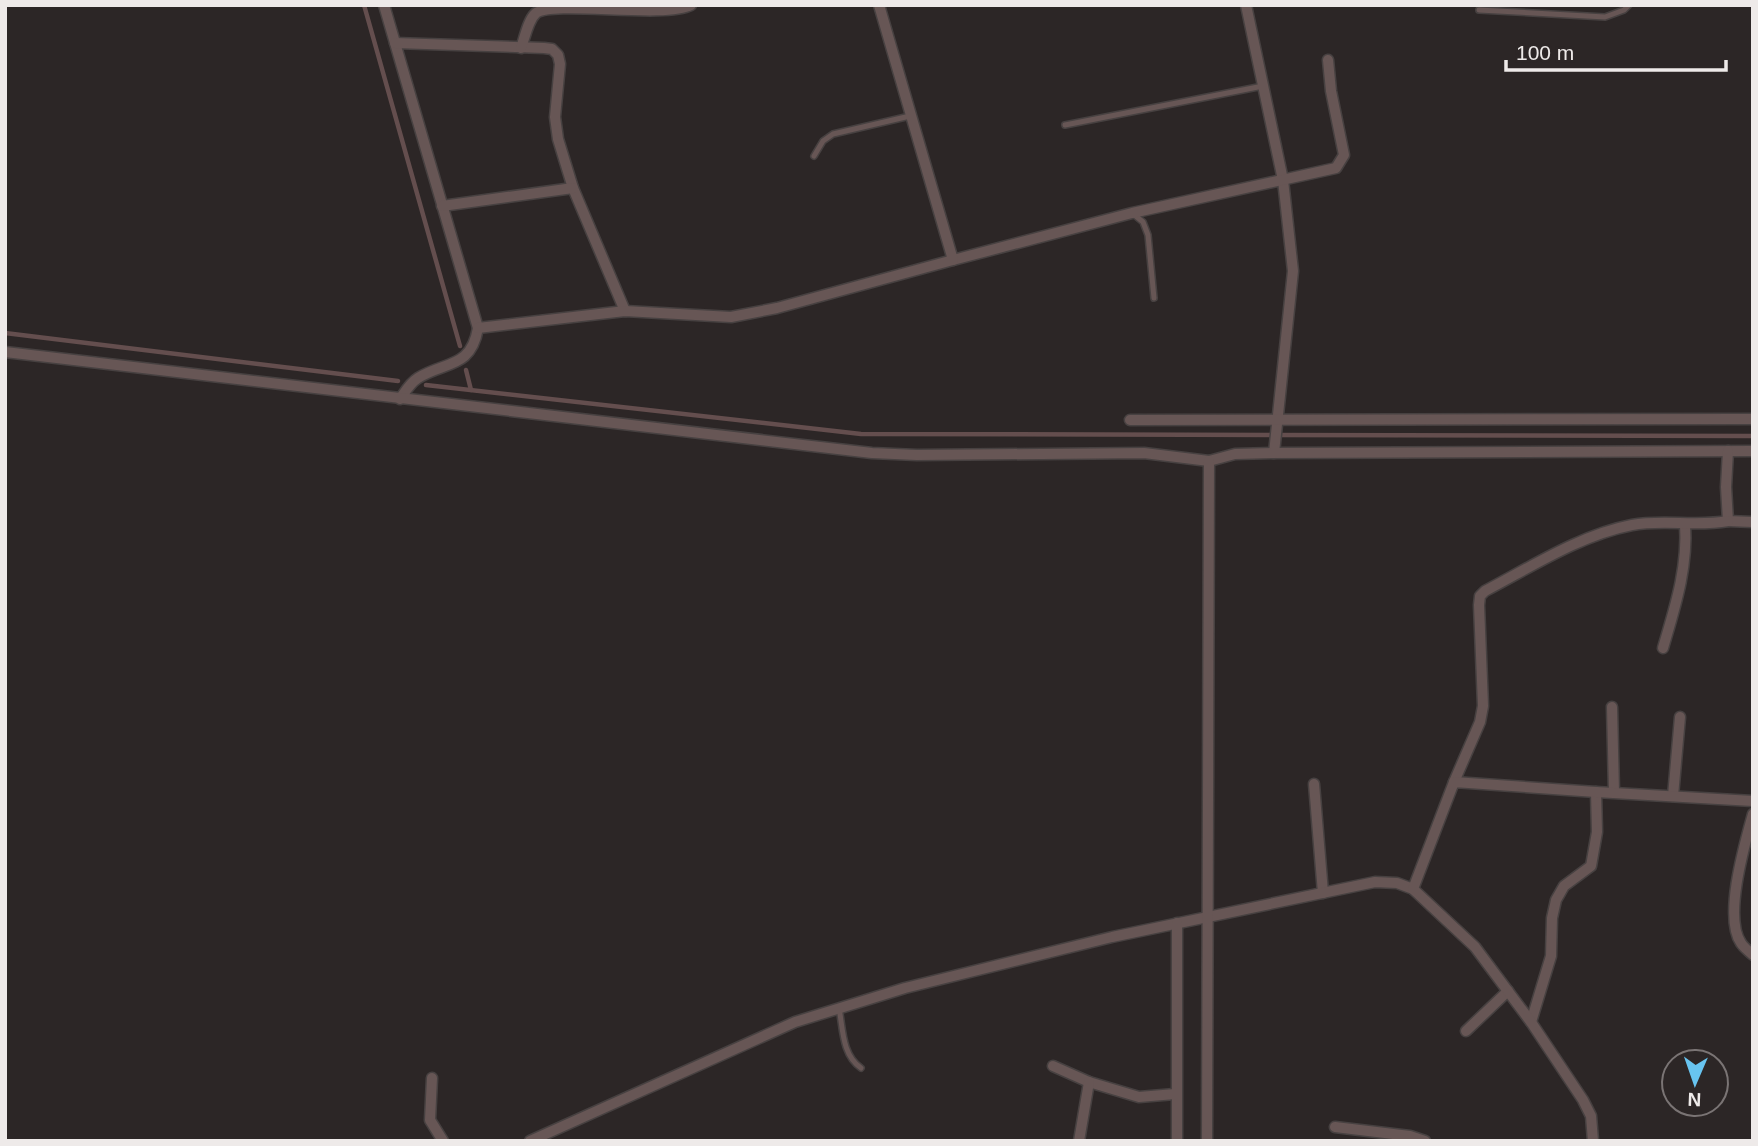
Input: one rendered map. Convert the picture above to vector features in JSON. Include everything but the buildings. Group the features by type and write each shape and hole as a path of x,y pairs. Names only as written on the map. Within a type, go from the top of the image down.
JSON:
{"street":[{"path":"384,5 478,328 476,339 464,357 456,363 416,379 400,400"},
{"path":"521,48 533,15 546,8 622,7 672,10 691,5"},
{"path":"880,5 953,260"},
{"path":"1245,5 1283,180 1293,271 1274,453"},
{"path":"395,43 552,49 558,55 560,64 556,130 573,188 625,312"},
{"path":"478,328 625,312 731,317 777,308 1132,213 1336,167 1342,162 1343,148 1331,91 1328,60"},
{"path":"442,206 573,188"},
{"path":"5,352 872,453 1144,453 1209,461 1235,454 1274,453 1753,452"},
{"path":"1130,420 1753,419"},
{"path":"1728,452 1728,521"},
{"path":"1207,1141 1204,918 1209,461"},
{"path":"1413,890 1480,722 1483,706 1480,596 1585,540 1629,526 1646,523 1753,522"},
{"path":"1663,648 1678,598 1686,557 1685,524"},
{"path":"1612,707 1614,792"},
{"path":"1673,796 1680,717"},
{"path":"1454,782 1753,800"},
{"path":"1314,784 1323,893"},
{"path":"1531,1023 1551,956 1552,918 1556,900 1564,886 1591,866 1597,832 1596,792"},
{"path":"1753,814 1740,861 1734,918 1740,942 1753,955"},
{"path":"530,1141 751,1040 839,1008 905,988 1112,937 1376,882 1397,883 1413,890 1461,932 1508,991 1583,1100 1591,1116 1593,1141"},
{"path":"1177,1141 1175,1094 1179,923"},
{"path":"1466,1031 1508,991"},
{"path":"1052,1066 1088,1082 1139,1097 1175,1094"},
{"path":"432,1078 430,1120 443,1141"},
{"path":"1079,1141 1088,1082"},
{"path":"1335,1126 1410,1136 1425,1141"}],"lane":[{"path":"1479,10 1605,17 1629,5"},
{"path":"1065,125 1263,86"},
{"path":"814,156 823,141 833,134 913,115"},
{"path":"1132,213 1143,222 1148,235 1154,298"},
{"path":"839,1008 846,1051 850,1059 861,1068"}],"waterway":[{"path":"364,5 460,346"},
{"path":"5,333 398,381"},
{"path":"466,370 471,390"},
{"path":"426,385 861,434 1753,436"}]}
